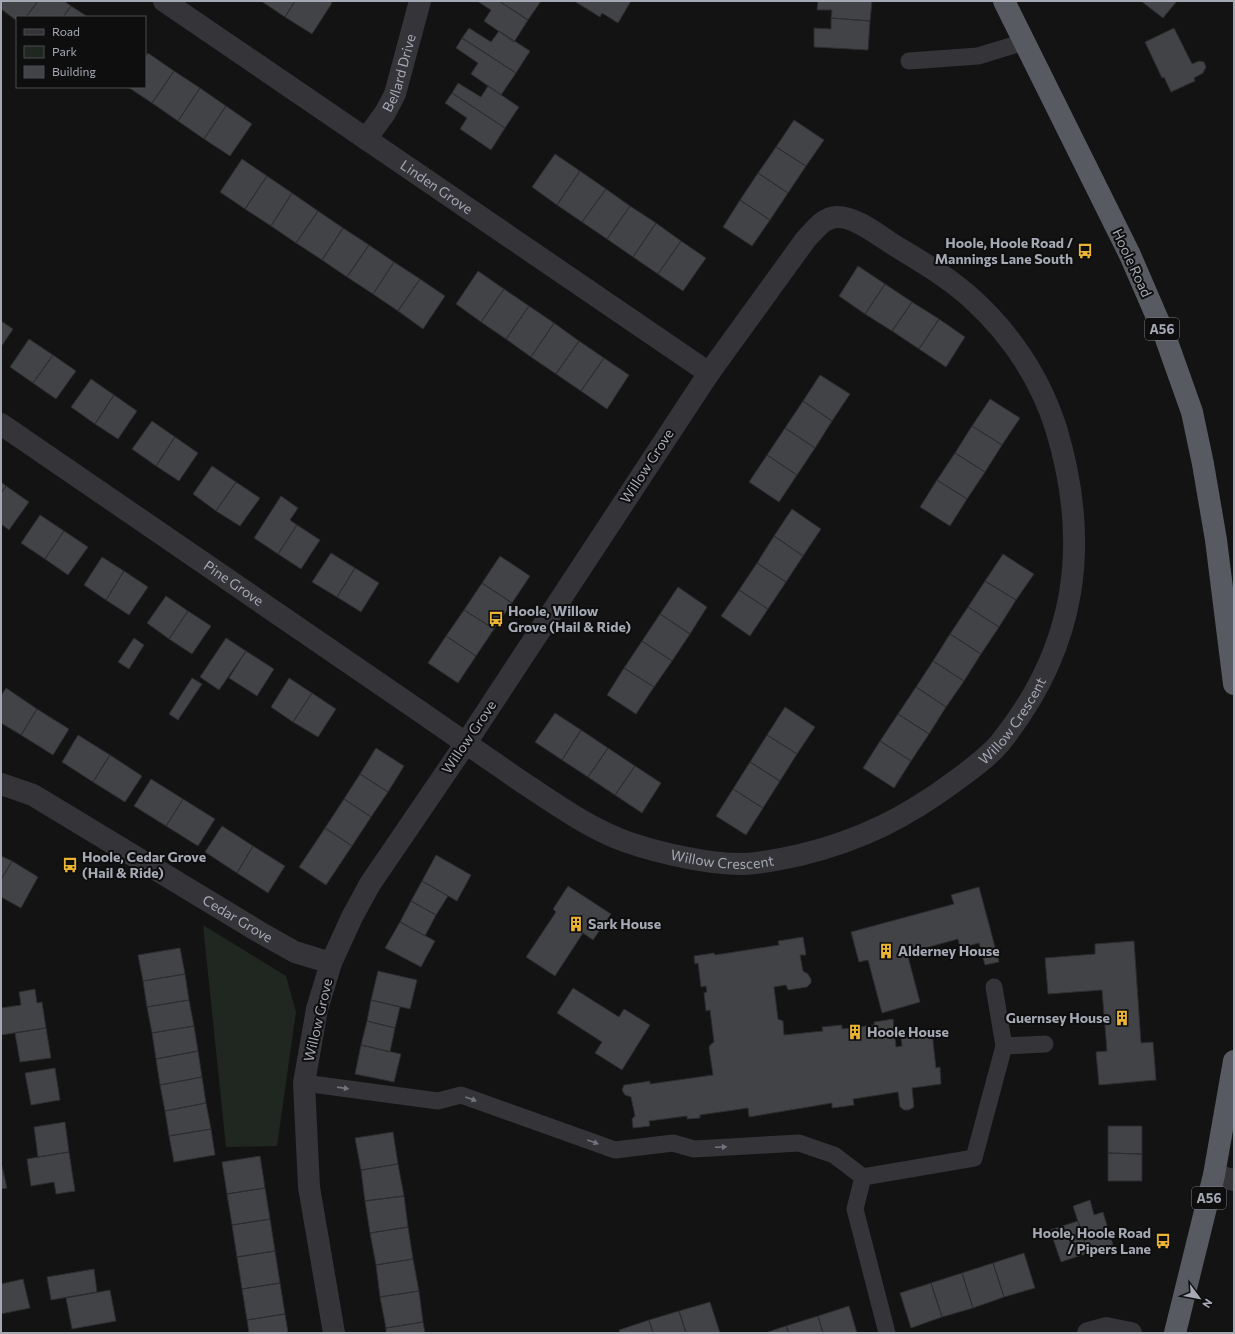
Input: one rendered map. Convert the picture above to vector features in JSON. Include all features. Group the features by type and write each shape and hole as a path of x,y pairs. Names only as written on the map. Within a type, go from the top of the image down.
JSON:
{"highway":[{"name":"Hoole Road","path":"1004,1 1130,255 1165,336 1192,412 1204,464 1216,540 1234,684"},
{"name":"A56","path":"1175,1333 1224,1178 1234,1061"}],"street":[{"name":"Linden Grove","path":"164,1 709,373"},
{"name":"Bellard Drive","path":"366,140 385,113 395,94 420,1"},
{"name":"Willow Grove","path":"334,1333 309,1187 304,1083 317,1009 331,963 352,917 370,884 466,743 709,373 806,239 821,223 837,217"},
{"name":"Willow Crescent","path":"466,743 581,821 605,834 659,851 719,863 744,864 777,860 846,842 871,833 896,820 925,802 994,750 1024,710 1046,668 1060,635 1074,580 1075,537 1070,483 1049,407 1036,378 1018,351 970,297 944,277 876,234 849,220 837,217"},
{"name":"Pine Grove","path":"1,424 466,743"},
{"name":"Cedar Grove","path":"1,784 33,795 295,952 331,963"},
{"path":"1088,1333 1106,1328 1131,1333"}],"lane":[{"path":"909,61 978,56 1024,42"},
{"path":"304,1083 438,1101 462,1095 615,1150 673,1143 694,1149 799,1143 834,1155 862,1177 974,1158 1004,1046 994,987"},
{"path":"1004,1046 1044,1044"},
{"path":"862,1177 855,1209 887,1333"}],"green space":[{"path":"203,925 286,976 296,1012 277,1146 226,1147"}],"building":[{"path":"1,1 38,1 27,16 16,16 16,20 1,9"},
{"path":"38,1 64,1 71,6 64,16 27,16"},
{"path":"261,1 295,1 285,17"},
{"path":"295,1 330,1 332,3 312,34 285,17"},
{"path":"477,1 499,1 528,20 514,42 484,21 491,10"},
{"path":"499,1 541,1 528,20"},
{"path":"574,1 631,1 618,23 602,13 600,17"},
{"path":"818,1 872,1 870,21 831,18 832,10 817,10"},
{"path":"1141,1 1177,1 1163,18"},
{"path":"71,6 86,16 64,16"},
{"path":"831,18 870,21 868,50 814,47 814,28 831,29"},
{"path":"469,28 491,42 499,31 530,51 516,73 462,38"},
{"path":"1174,28 1192,64 1199,61 1204,62 1206,67 1203,73 1194,78 1195,81 1171,92 1164,77 1162,78 1145,42"},
{"path":"462,38 516,73 501,95 471,74 478,63 456,48"},
{"path":"148,53 174,71 152,103 130,88 146,88 146,56"},
{"path":"174,71 200,88 178,121 152,103"},
{"path":"458,83 481,97 488,86 519,107 505,128 452,93"},
{"path":"200,88 226,106 204,139 178,121"},
{"path":"452,93 505,128 491,150 460,129 467,118 445,103"},
{"path":"226,106 252,124 230,156 204,139"},
{"path":"794,120 824,140 806,166 776,147"},
{"path":"776,147 806,166 788,193 758,173"},
{"path":"555,154 580,171 557,205 532,187"},
{"path":"242,159 267,176 245,209 220,192"},
{"path":"580,171 606,189 582,222 557,205"},
{"path":"758,173 788,193 770,220 740,200"},
{"path":"267,176 292,193 271,226 245,209"},
{"path":"606,189 630,206 607,239 582,222"},
{"path":"292,193 318,211 296,243 271,226"},
{"path":"740,200 770,220 752,246 723,227"},
{"path":"630,206 656,223 633,257 607,239"},
{"path":"318,211 343,228 322,260 296,243"},
{"path":"656,223 681,241 658,274 633,257"},
{"path":"343,228 369,245 347,277 322,260"},
{"path":"681,241 706,258 683,291 658,274"},
{"path":"369,245 394,262 373,294 347,277"},
{"path":"394,262 420,279 398,311 373,294"},
{"path":"858,266 885,284 865,314 839,296"},
{"path":"478,271 504,289 481,322 456,304"},
{"path":"420,279 445,296 423,329 398,311"},
{"path":"885,284 912,302 892,331 865,314"},
{"path":"504,289 529,306 506,339 481,322"},
{"path":"912,302 939,319 919,349 892,331"},
{"path":"529,306 554,323 531,357 506,339"},
{"path":"939,319 965,337 946,367 919,349"},
{"path":"1,321 13,329 1,347"},
{"path":"554,323 579,341 556,374 531,357"},
{"path":"29,339 53,355 33,383 10,367"},
{"path":"579,341 604,358 581,391 556,374"},
{"path":"53,355 76,371 56,399 33,383"},
{"path":"604,358 629,375 607,409 581,391"},
{"path":"820,375 850,394 832,421 803,401"},
{"path":"91,379 114,395 95,424 71,407"},
{"path":"114,395 137,411 118,439 95,424"},
{"path":"990,399 1020,418 1002,445 972,426"},
{"path":"803,401 832,421 815,448 785,428"},
{"path":"152,421 175,437 156,466 132,449"},
{"path":"972,426 1002,445 985,472 955,453"},
{"path":"785,428 815,448 797,475 767,455"},
{"path":"175,437 198,453 179,481 156,466"},
{"path":"955,453 985,472 967,499 937,480"},
{"path":"767,455 797,475 779,502 749,482"},
{"path":"212,466 236,482 216,511 193,494"},
{"path":"937,480 967,499 950,526 920,507"},
{"path":"1,482 6,486 1,493"},
{"path":"236,482 260,498 240,526 216,511"},
{"path":"6,486 29,502 9,530 1,524 1,493"},
{"path":"281,496 298,508 290,520 297,525 278,554 254,538"},
{"path":"792,509 821,529 803,556 774,536"},
{"path":"40,515 64,531 45,559 21,543"},
{"path":"297,525 320,540 301,569 278,554"},
{"path":"64,531 88,547 68,575 45,559"},
{"path":"774,536 803,556 786,582 757,563"},
{"path":"331,553 355,568 337,597 312,582"},
{"path":"1003,554 1034,574 1016,600 985,581"},
{"path":"500,556 530,576 512,603 482,583"},
{"path":"102,557 124,571 106,600 84,585"},
{"path":"757,563 786,582 768,609 739,590"},
{"path":"355,568 379,583 361,612 337,597"},
{"path":"124,571 148,587 129,615 106,600"},
{"path":"985,581 1016,600 999,627 968,607"},
{"path":"482,583 512,603 494,629 464,610"},
{"path":"678,587 707,607 690,634 660,614"},
{"path":"739,590 768,609 750,636 721,616"},
{"path":"166,596 188,611 169,639 147,623"},
{"path":"968,607 999,627 981,654 950,634"},
{"path":"464,610 494,629 476,656 446,636"},
{"path":"188,611 211,626 192,654 169,639"},
{"path":"660,614 690,634 672,661 642,641"},
{"path":"950,634 981,654 964,681 933,661"},
{"path":"446,636 476,656 458,683 428,663"},
{"path":"134,638 144,645 129,669 118,662"},
{"path":"226,638 246,651 219,690 200,677"},
{"path":"642,641 672,661 654,687 624,668"},
{"path":"246,651 274,669 257,696 229,678"},
{"path":"933,661 964,681 946,707 916,687"},
{"path":"624,668 654,687 636,714 607,695"},
{"path":"192,678 202,684 178,720 169,714"},
{"path":"289,678 312,693 293,722 271,707"},
{"path":"916,687 946,707 929,734 898,714"},
{"path":"6,688 37,709 21,735 1,723 1,696"},
{"path":"312,693 336,709 318,737 293,722"},
{"path":"785,707 815,727 797,754 767,735"},
{"path":"37,709 69,729 53,755 21,735"},
{"path":"555,713 581,730 562,760 535,742"},
{"path":"898,714 929,734 911,761 880,741"},
{"path":"581,730 608,748 588,777 562,760"},
{"path":"78,735 110,755 93,782 62,762"},
{"path":"767,735 797,754 780,781 750,762"},
{"path":"880,741 911,761 894,788 863,768"},
{"path":"376,748 404,766 388,792 360,774"},
{"path":"608,748 635,766 615,795 588,777"},
{"path":"110,755 142,776 125,802 93,782"},
{"path":"750,762 780,781 763,808 733,789"},
{"path":"635,766 661,783 642,813 615,795"},
{"path":"360,774 388,792 371,817 344,799"},
{"path":"151,779 183,799 166,826 134,806"},
{"path":"733,789 763,808 746,835 716,816"},
{"path":"183,799 215,819 198,846 166,826"},
{"path":"344,799 371,817 352,846 325,828"},
{"path":"222,826 253,846 237,873 205,852"},
{"path":"325,828 352,846 326,885 299,867"},
{"path":"253,846 285,866 268,893 237,873"},
{"path":"436,855 471,875 457,901 422,881"},
{"path":"1,856 12,861 1,880"},
{"path":"12,861 38,877 21,908 1,897 1,880"},
{"path":"422,881 448,896 436,915 411,901"},
{"name":"Sark House","path":"568,886 611,914 593,940 583,933 555,976 526,957 556,912 553,909"},
{"name":"Alderney House","path":"979,887 999,962 985,965 979,943 960,948 958,939 907,953 920,1002 882,1013 868,960 859,962 851,932 954,904 951,895"},
{"path":"411,901 436,915 425,936 400,922"},
{"path":"400,922 435,941 421,967 385,948"},
{"name":"Hoole House","path":"803,937 806,955 800,955 803,971 808,974 811,979 811,983 807,987 788,990 786,985 774,987 778,1019 783,1021 784,1035 823,1031 822,1027 842,1025 842,1029 874,1025 874,1022 893,1019 896,1047 902,1046 901,1036 932,1032 936,1068 940,1067 941,1084 912,1088 914,1107 909,1110 904,1110 900,1107 898,1092 853,1099 854,1105 832,1108 832,1103 749,1117 748,1108 700,1115 700,1118 687,1119 687,1116 649,1121 650,1126 633,1128 632,1119 635,1116 631,1097 625,1095 622,1090 624,1085 650,1081 650,1084 713,1075 709,1048 714,1042 710,1010 706,1011 704,993 707,992 706,986 701,987 698,963 695,964 694,956 714,953 715,955 779,945 778,941"},
{"name":"Guernsey House","path":"1134,941 1141,1043 1153,1042 1156,1080 1099,1085 1096,1052 1107,1051 1102,990 1048,994 1045,958 1095,954 1095,944"},
{"path":"180,948 185,974 143,981 138,955"},
{"path":"378,971 417,980 410,1009 371,1000"},
{"path":"185,974 189,1000 147,1007 143,981"},
{"path":"573,988 619,1017 624,1009 650,1025 622,1070 595,1053 602,1042 557,1013"},
{"path":"35,989 37,1003 42,1002 46,1028 1,1035 1,1008 21,1005 19,992"},
{"path":"189,1000 194,1026 152,1033 147,1007"},
{"path":"371,1000 400,1007 395,1028 367,1021"},
{"path":"367,1021 395,1028 390,1052 361,1045"},
{"path":"194,1026 198,1051 156,1059 152,1033"},
{"path":"46,1028 51,1058 20,1062 15,1033"},
{"path":"361,1045 401,1054 394,1082 355,1074"},
{"path":"198,1051 202,1077 160,1085 156,1059"},
{"path":"55,1068 60,1100 31,1105 25,1073"},
{"path":"202,1077 206,1103 165,1111 160,1085"},
{"path":"206,1103 211,1129 169,1136 165,1111"},
{"path":"65,1122 69,1152 38,1157 34,1127"},
{"path":"1108,1126 1142,1126 1142,1154 1108,1153"},
{"path":"211,1129 215,1155 174,1162 169,1136"},
{"path":"393,1132 398,1164 361,1170 355,1138"},
{"path":"69,1152 75,1191 56,1194 54,1182 31,1186 27,1159"},
{"path":"1108,1153 1142,1154 1142,1181 1108,1181"},
{"path":"260,1156 265,1188 227,1194 222,1162"},
{"path":"1,1162 7,1188 1,1189"},
{"path":"398,1164 404,1196 365,1201 361,1170"},
{"path":"265,1188 270,1219 232,1225 227,1194"},
{"path":"404,1196 408,1227 370,1233 365,1201"},
{"path":"1090,1200 1094,1215 1103,1212 1113,1245 1088,1253 1073,1206"},
{"path":"270,1219 275,1251 237,1257 232,1225"},
{"path":"1078,1221 1088,1253 1061,1262 1050,1230"},
{"path":"408,1227 413,1259 376,1265 370,1233"},
{"path":"275,1251 280,1283 242,1289 237,1257"},
{"path":"1024,1253 1035,1288 1004,1297 993,1263"},
{"path":"413,1259 419,1291 380,1297 376,1265"},
{"path":"993,1263 1004,1297 973,1308 962,1273"},
{"path":"94,1269 97,1292 51,1300 47,1277"},
{"path":"962,1273 973,1308 942,1317 931,1283"},
{"path":"23,1279 30,1308 1,1314 1,1284"},
{"path":"280,1283 285,1314 247,1320 242,1289"},
{"path":"931,1283 942,1317 911,1328 900,1293"},
{"path":"110,1290 116,1321 72,1329 66,1298"},
{"path":"419,1291 423,1322 386,1328 380,1297"},
{"path":"710,1302 720,1333 686,1333 679,1311"},
{"path":"849,1306 857,1333 823,1333 818,1316"},
{"path":"679,1311 686,1333 653,1333 649,1320"},
{"path":"285,1314 288,1333 249,1333 247,1320"},
{"path":"818,1316 823,1333 789,1333 786,1326"},
{"path":"649,1320 653,1333 620,1333 619,1330"},
{"path":"423,1322 425,1333 386,1333 386,1328"},
{"path":"786,1326 789,1333 765,1333"}],"place":[{"name":"Hoole, Hoole Road / Mannings Lane South","path":"1085,251"},
{"name":"Hoole, Willow Grove (Hail & Ride)","path":"496,619"},
{"name":"Hoole, Cedar Grove (Hail & Ride)","path":"70,865"},
{"name":"Sark House","path":"576,924"},
{"name":"Alderney House","path":"886,951"},
{"name":"Guernsey House","path":"1122,1018"},
{"name":"Hoole House","path":"855,1032"},
{"name":"Hoole, Hoole Road / Pipers Lane","path":"1163,1241"}]}
